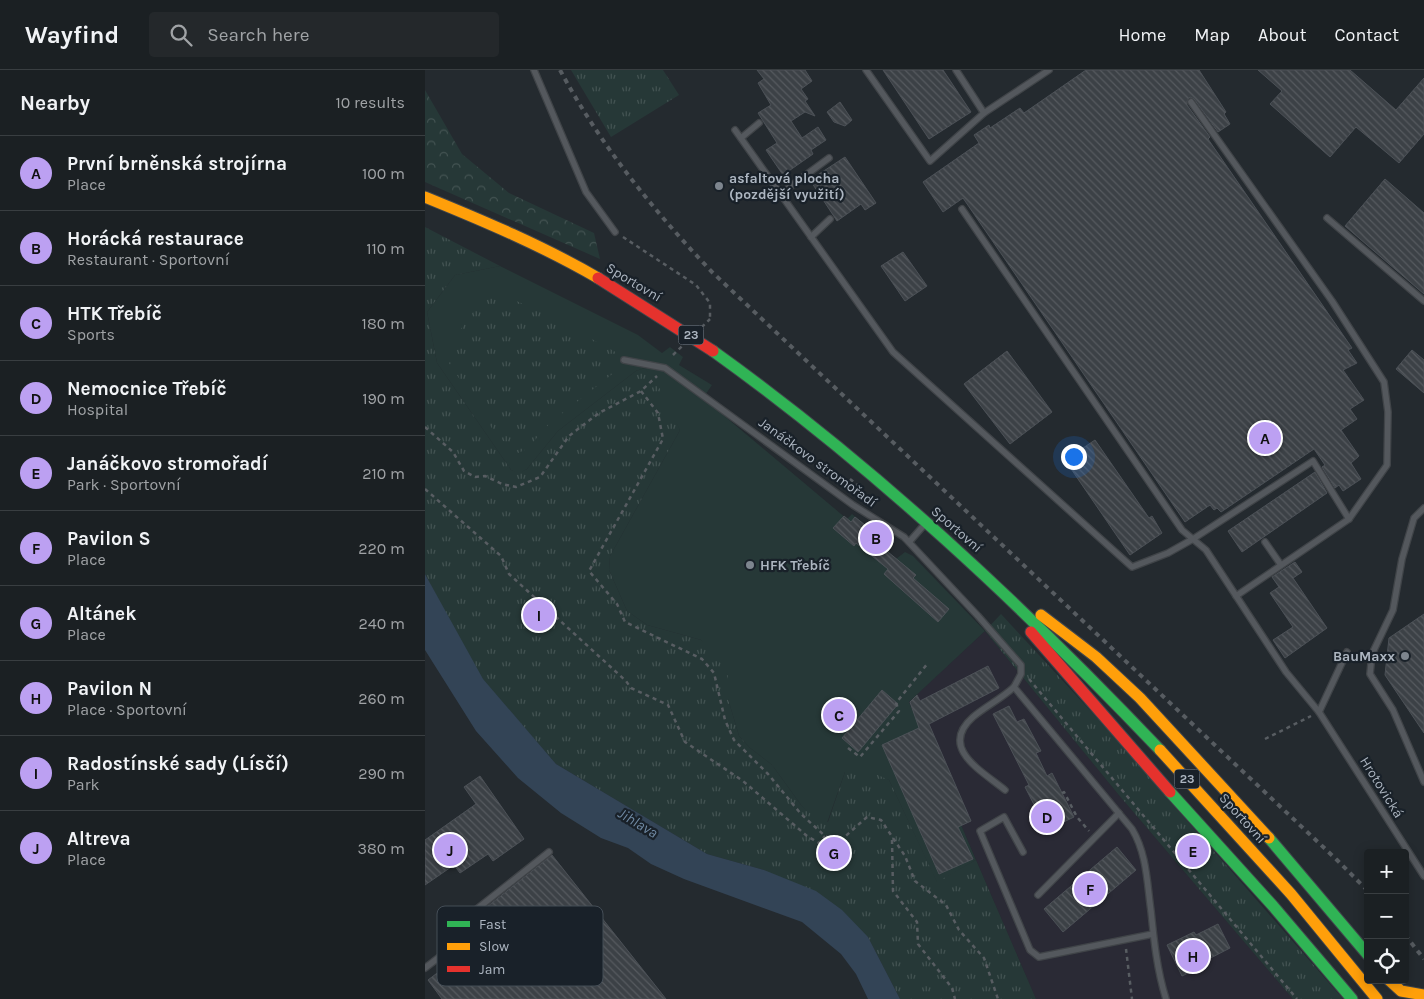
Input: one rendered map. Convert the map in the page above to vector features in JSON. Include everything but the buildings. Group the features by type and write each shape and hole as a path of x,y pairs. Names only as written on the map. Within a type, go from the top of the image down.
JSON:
{"main road":[{"name":"Sportovní","path":"425,197 505,231 558,257 628,295 676,325 773,393 889,488 982,571 1077,664 1199,791 1264,863 1377,999"},
{"path":"982,571 1096,657 1140,698 1266,834 1364,950"},
{"path":"982,571 1073,684 1249,877 1352,999"},
{"path":"1393,984 1401,992 1424,995"}],"lane":[{"path":"534,70 586,192 615,232"},
{"path":"866,70 930,161 984,113 1049,70"},
{"path":"956,70 984,113"},
{"path":"1191,102 1332,301 1384,382 1388,412 1387,465 1349,519 1236,596"},
{"path":"741,138 759,123"},
{"path":"735,130 893,352 1132,567 1168,553 1193,539 1313,461 1349,519"},
{"path":"780,194 829,158"},
{"name":"Hrotovická","path":"962,209 1182,530 1206,550 1286,672 1319,712 1424,876"},
{"path":"1327,218 1424,301"},
{"path":"811,237 830,219"},
{"name":"Janáčkovo stromořadí","path":"624,360 665,368 853,505 910,541 976,618 1021,665"},
{"path":"1424,508 1414,518 1402,559 1393,610 1372,654 1371,674 1393,710 1424,782"},
{"path":"910,541 927,522"},
{"path":"1265,542 1281,565"},
{"path":"1319,712 1347,652"},
{"path":"1005,790 972,763 961,750 959,740 961,731 970,721 1014,687 1021,674 1021,665"},
{"path":"1014,687 1137,837 1143,852 1160,979 1166,999"},
{"path":"1038,895 1119,813"},
{"path":"1023,852 1004,817 980,831 1030,950 1039,958 1153,934"},
{"path":"481,906 549,852"},
{"path":"425,968 437,959"}],"path":[{"path":"615,232 696,285 710,303 710,319 673,355"},
{"path":"682,345 689,350"},
{"path":"425,427 453,452 463,471 475,477 485,476 502,484 516,487 540,477 569,436 599,413 641,392 665,368"},
{"path":"641,392 658,413 663,439 589,571 617,604 625,622 701,659 708,666 714,673 725,720 734,740 769,774 801,814 825,836 839,842 867,817 881,820 905,856 915,881 946,905 959,930 984,958 998,999"},
{"path":"847,476 867,493"},
{"path":"425,489 501,556 509,574 631,688 668,705 685,742 743,781 807,836 819,843 825,836"},
{"path":"848,748 861,758 899,711 896,703 928,663"},
{"path":"1021,665 1030,682 1297,999"},
{"path":"1265,739 1319,712"},
{"path":"1062,793 1064,792 1077,817 1094,838"},
{"path":"892,839 893,891 917,922 918,944 952,988 955,999"},
{"path":"1127,940 1126,956 1132,999"}],"shaded area":[{"path":"985,631 1118,794 1293,999 1036,999 908,702"}],"green space":[{"path":"571,70 663,70 679,95 611,137"},
{"path":"425,90 462,154 509,193 594,233 600,259 425,182"},
{"path":"425,227 500,266 455,275 427,312 437,363 511,470 519,473 527,469 558,431 636,371 645,368 660,389 680,430 610,556 609,570 627,611 647,625 701,640 713,650 728,676 728,699 739,736 750,748 772,765 801,805 813,816 828,822 845,772 853,764 889,780 937,882 976,860 1036,999 900,999 868,937 764,870 707,854 556,764 483,680 425,574"},
{"path":"500,266 638,335 662,353 670,347 683,357 679,365 712,385 703,398 847,519 852,514 886,542 882,547 896,559 905,552 913,556 985,631 909,702 976,860 937,883 889,780 845,772 827,823 813,817 801,805 772,765 750,748 739,736 728,699 728,676 701,640 647,625 627,611 609,570 610,556 680,430 645,368 636,371 558,431 527,469 519,474 511,470 437,363 427,312 455,275"},
{"path":"483,298 512,299 546,314 621,355 620,368 550,423 527,449 518,453 497,436 447,360 448,347"},
{"path":"1001,614 1110,732 1343,999 1293,999 1118,794 985,631"}],"water":[{"name":"Jihlava","path":"425,574 483,679 556,764 707,854 764,870 816,891 842,910 868,937 900,999 868,999 856,974 841,954 802,922 684,879 651,864 628,848 601,838 561,813 518,778 476,731 425,650"}],"railway":[{"path":"560,70 593,125 629,176 669,225 712,272 1364,887"},
{"path":"1408,939 1424,959"}],"traffic: fast":[{"path":"713,351 832,442 890,490 1001,591 1160,750"},
{"path":"1170,792 1273,906 1352,999"},
{"path":"1269,838 1364,950"}],"traffic: slow":[{"path":"425,197 556,255 598,278"},
{"path":"1041,615 1096,657 1140,698 1269,838"},
{"path":"1160,750 1291,894 1377,999"},
{"path":"1393,984 1401,991 1424,995"}],"traffic: jam":[{"path":"598,278 713,351"},
{"path":"1031,632 1170,792"}],"place":[{"name":"asfaltová plocha (pozdější využití)","path":"719,186"},
{"name":"První brněnská strojírna","path":"1265,438"},
{"name":"Horácká restaurace","path":"876,538"},
{"name":"HFK Třebíč","path":"750,565"},
{"name":"Radostínské sady (Lísčí)","path":"539,615"},
{"name":"BauMaxx","path":"1405,656"},
{"name":"HTK Třebíč","path":"839,715"},
{"name":"Nemocnice Třebíč","path":"1047,817"},
{"name":"Altreva","path":"450,850"},
{"name":"Janáčkovo stromořadí","path":"1193,851"},
{"name":"Altánek","path":"834,853"},
{"name":"Pavilon S","path":"1090,889"},
{"name":"Pavilon N","path":"1193,956"}]}
